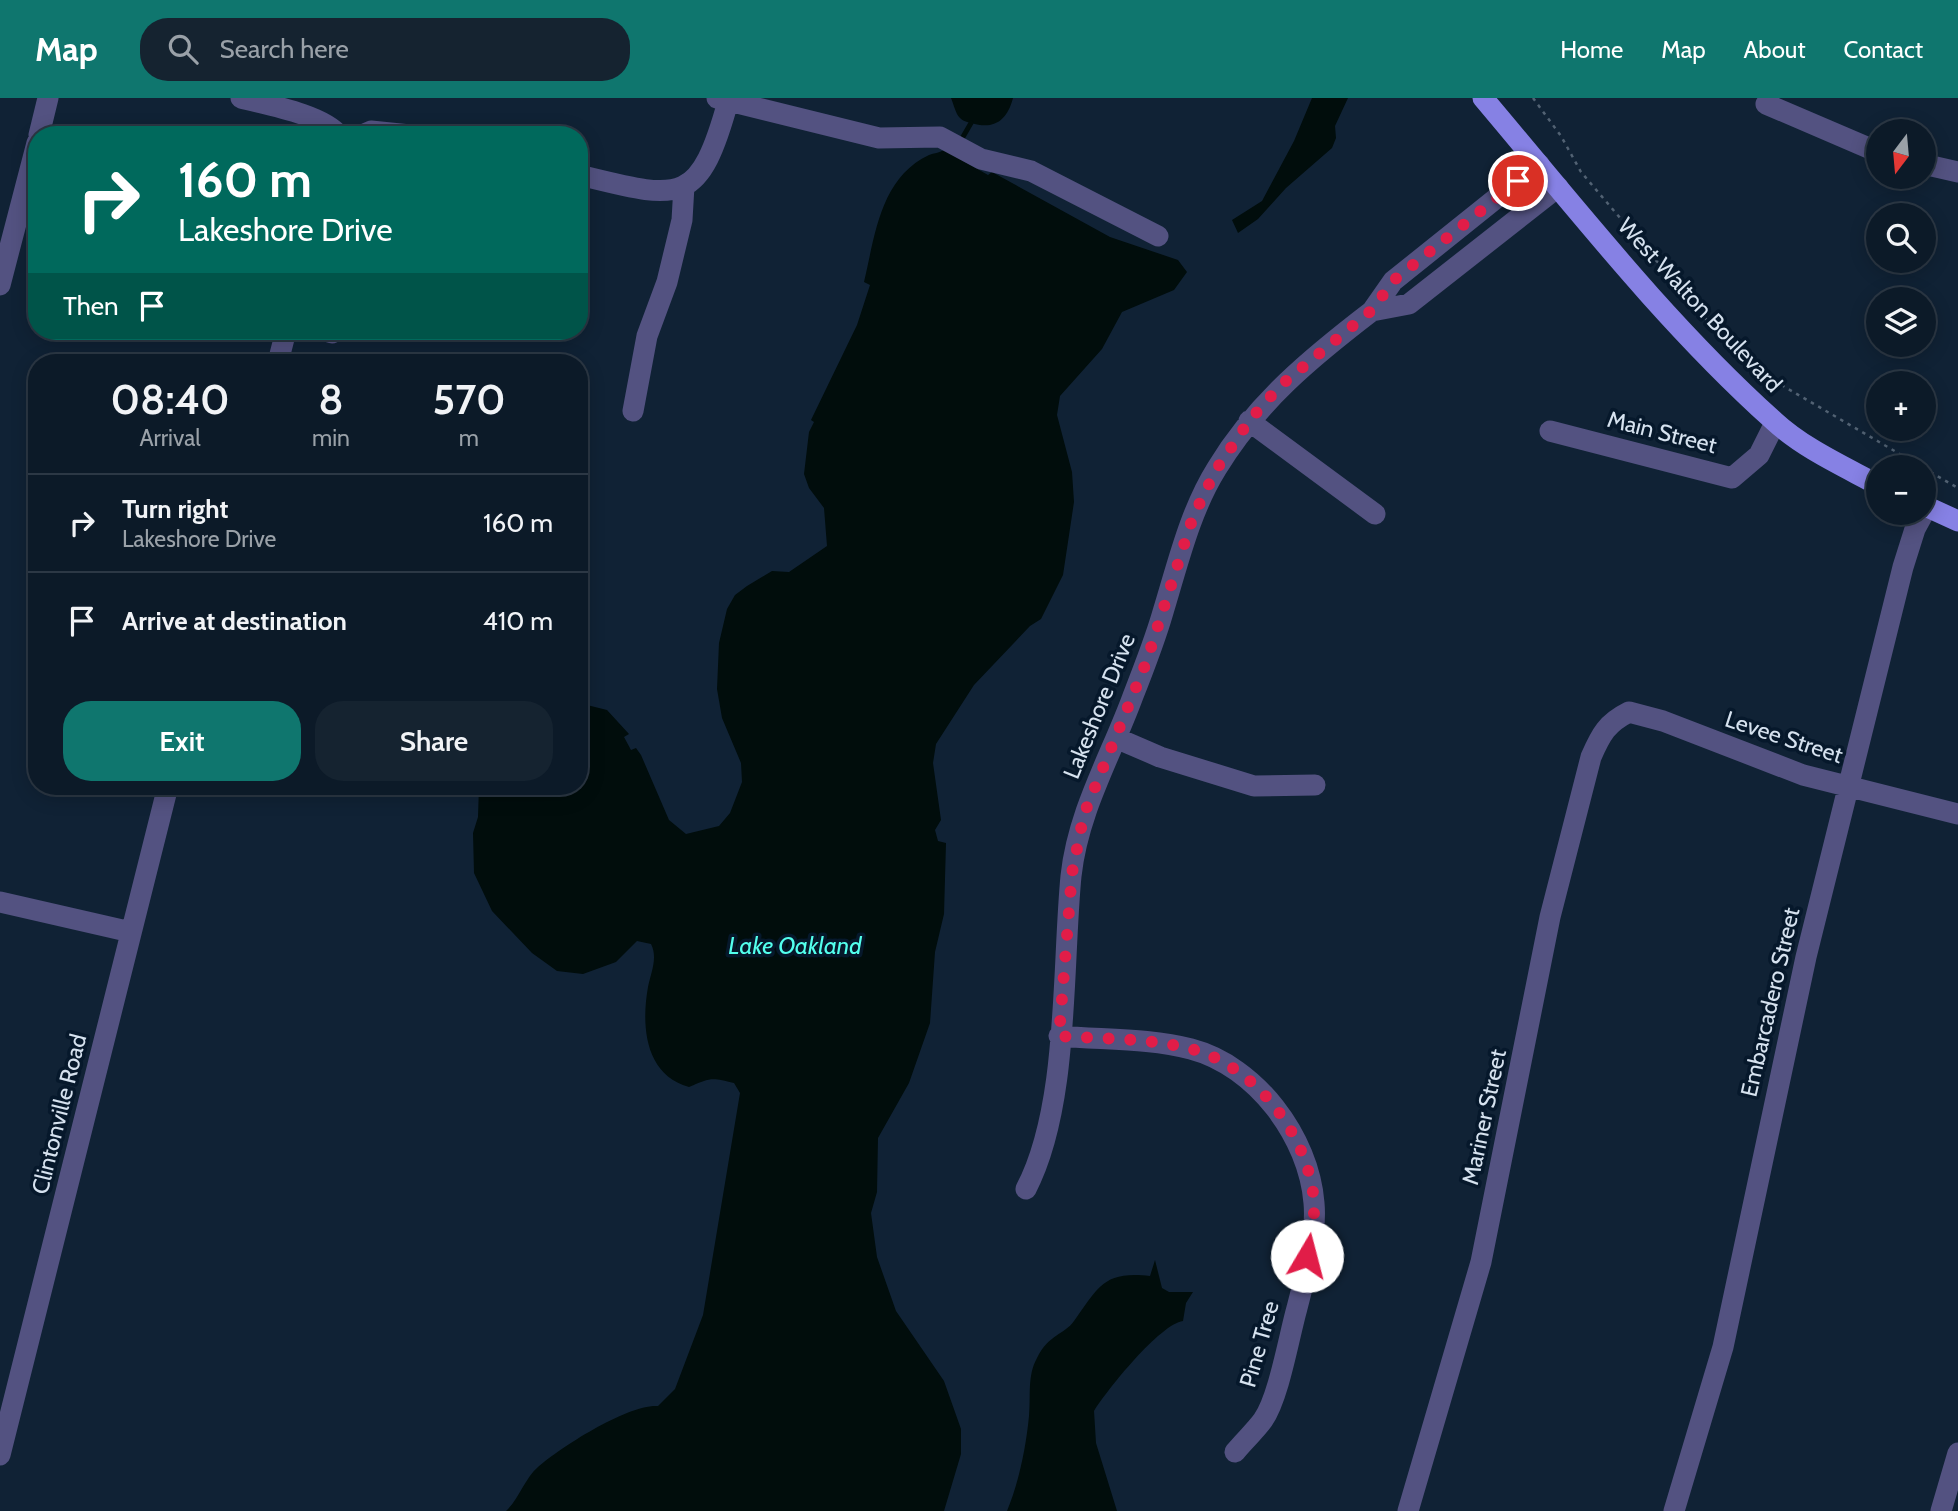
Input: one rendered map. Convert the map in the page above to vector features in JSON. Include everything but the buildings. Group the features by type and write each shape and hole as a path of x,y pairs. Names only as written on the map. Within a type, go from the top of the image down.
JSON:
{"main road":[{"name":"West Walton Boulevard","path":"1483,98 1639,285 1775,423 1830,460 1866,479"},
{"path":"1936,511 1958,521"}],"street":[{"path":"41,126 48,98"},
{"path":"241,98 299,113 327,126"},
{"path":"588,177 657,192 672,191 684,186 698,176 713,153 725,99 879,138 940,137 981,159 1031,170 1158,236"},
{"path":"1766,104 1866,147"},
{"name":"Lakeshore Drive","path":"1026,1189 1037,1167 1047,1130 1059,1036 1072,873 1084,814 1150,650 1193,517 1216,470 1249,421 1287,379 1372,310 1393,281 1539,164"},
{"path":"1936,167 1958,172"},
{"path":"0,285 28,178"},
{"path":"633,411 647,336 667,282 682,220 684,186"},
{"name":"Lakeshore Drive","path":"1372,310 1409,304 1558,187"},
{"path":"1249,421 1375,513"},
{"name":"Main Street","path":"1550,431 1732,478 1759,455 1775,423"},
{"name":"Embarcadero Street","path":"1674,1511 1723,1347 1800,982 1903,567 1917,525"},
{"name":"Levee Street","path":"1602,731 1612,721 1629,712 1663,720 1803,775 1958,814"},
{"name":"Mariner Street","path":"1408,1511 1480,1262 1550,917 1591,757 1602,731"},
{"path":"1116,738 1160,757 1254,786 1315,785"},
{"name":"Clintonville Road","path":"0,1455 166,795"},
{"path":"0,902 131,932"},
{"name":"Pine Tree","path":"1059,1036 1167,1044 1194,1049 1223,1062 1265,1097 1286,1122 1308,1171 1314,1204 1300,1295 1265,1418 1235,1452"},
{"path":"1941,1511 1958,1453"}],"path":[{"path":"1533,98 1561,136 1581,172 1717,332 1754,369 1901,455"},
{"path":"1936,475 1958,488"}],"water":[{"path":"951,98 1013,98 1007,113 998,122 979,125 961,119"},
{"path":"1312,98 1348,98 1335,126 1336,138 1332,148 1286,188 1258,219 1238,233 1232,220 1262,201 1294,141"},
{"name":"Lake Oakland","path":"944,150 988,175 992,172 1110,237 1178,260 1187,272 1174,290 1122,312 1102,349 1060,396 1057,415 1072,472 1074,502 1063,575 1041,619 1030,626 974,685 936,744 933,763 941,820 935,830 938,841 946,843 944,914 935,952 930,1023 909,1083 878,1138 877,1192 871,1213 877,1257 896,1311 944,1381 961,1429 961,1454 944,1511 506,1511 533,1472 578,1438 630,1412 658,1406 675,1389 703,1315 740,1093 734,1083 715,1079 689,1087 674,1081 663,1072 655,1060 649,1047 645,1017 654,960 651,944 637,941 616,962 583,974 557,971 532,953 492,911 474,873 473,833 478,817 479,795 588,795 588,705 607,710 629,734 624,737 631,750 636,748 641,755 669,820 686,834 719,826 730,813 742,782 741,763 722,718 717,689 719,643 727,609 735,595 747,586 772,571 789,572 827,546 824,508 809,488 804,474 809,432 814,422 811,420 857,325 870,285 864,282 882,210 900,178 913,165"},
{"path":"1155,1260 1162,1288 1169,1292 1193,1292 1186,1303 1183,1321 1161,1333 1148,1345 1110,1388 1094,1411 1096,1443 1117,1511 1007,1511 1024,1452 1032,1372 1042,1350 1051,1339 1070,1326 1104,1284 1122,1276 1150,1276"}],"waterway":[{"path":"960,142 971,123"}],"route":[{"path":"1307,1256 1314,1204 1308,1171 1286,1122 1242,1075 1223,1062 1194,1049 1136,1041 1059,1036 1072,873 1084,814 1146,663 1193,517 1216,470 1249,421 1280,386 1302,365 1372,310 1393,281 1518,181"}]}
